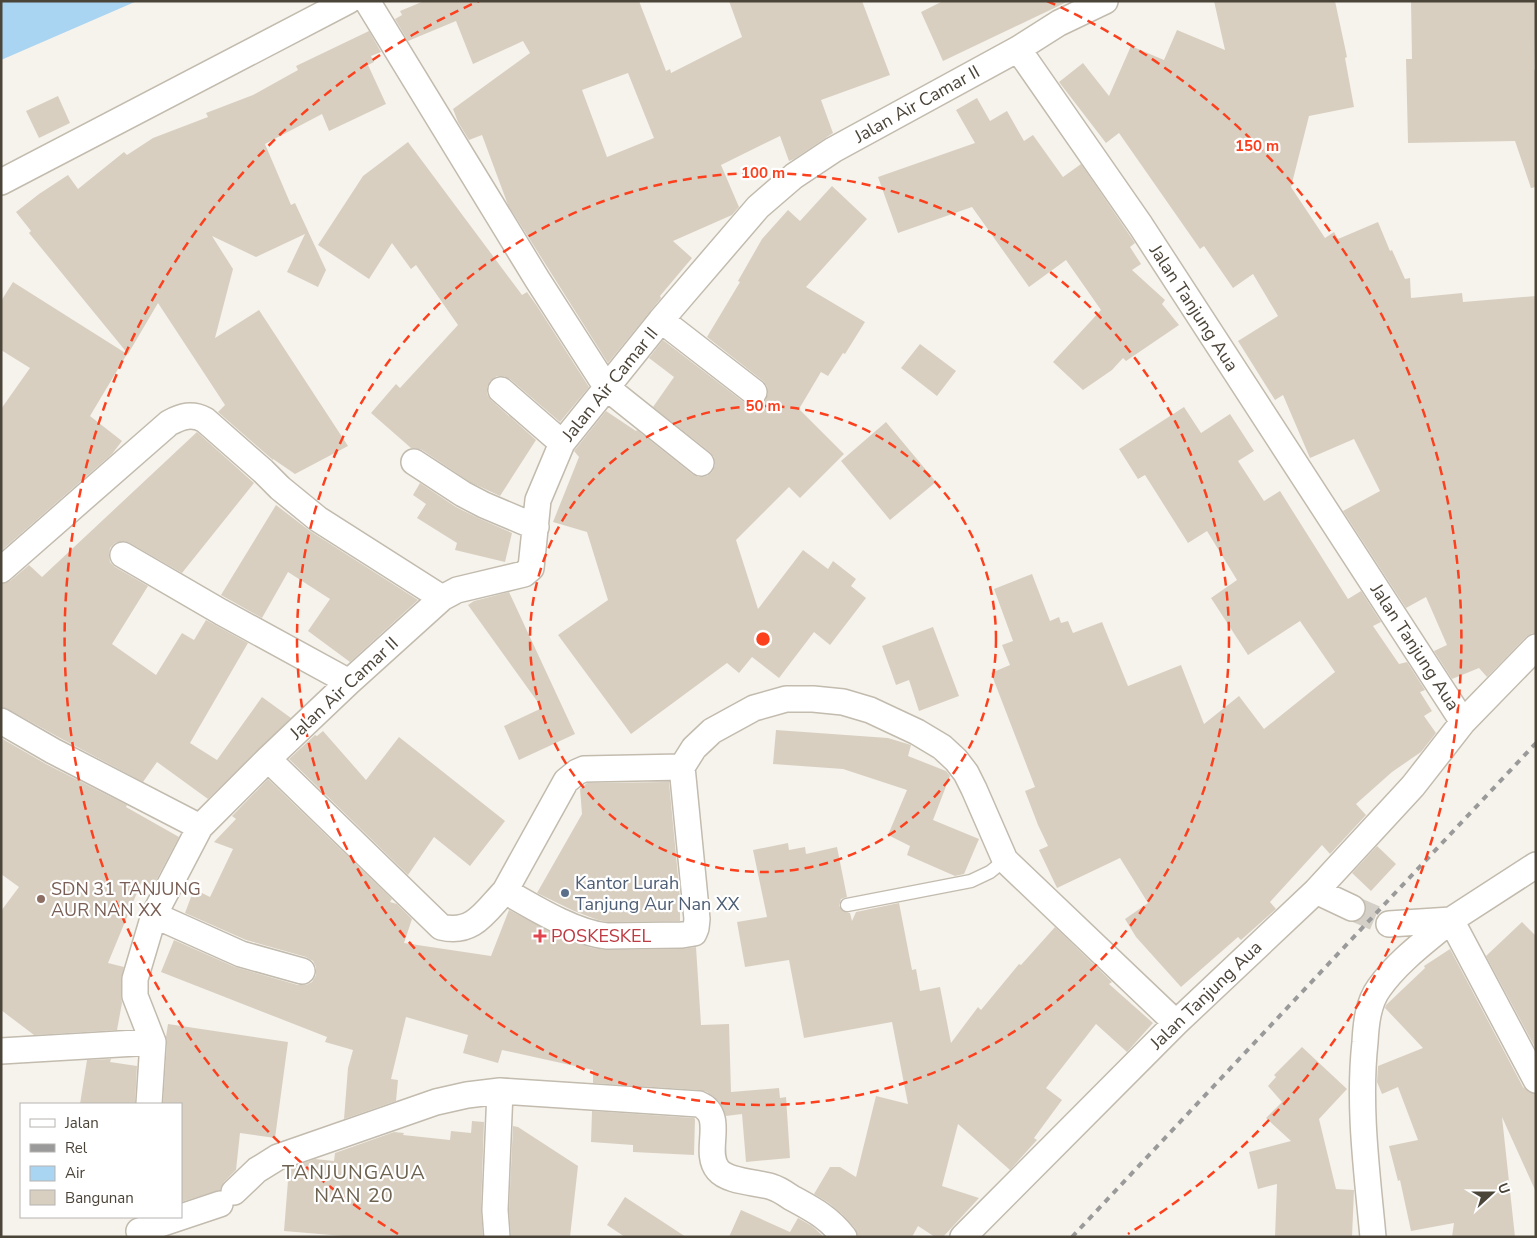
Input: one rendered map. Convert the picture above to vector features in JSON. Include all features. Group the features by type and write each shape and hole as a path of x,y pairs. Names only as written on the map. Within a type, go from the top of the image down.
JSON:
{"street":[{"path":"1,182 348,1"},
{"path":"367,1 537,280 607,388 701,463"},
{"name":"Jalan Air Camar II","path":"153,1042 135,996 134,987 137,970 154,915 200,827 349,682 442,598 457,590 528,572 532,564 538,500 562,443 661,320 758,207 794,176 833,150 1018,49 1058,23 1105,1"},
{"name":"Jalan Tanjung Aua","path":"963,1237 1176,1023 1316,891 1413,786 1463,722 1141,226 1018,49"},
{"path":"661,320 754,392"},
{"path":"500,390 562,443"},
{"path":"1,570 169,423 180,417 198,416 205,420 318,520 442,598"},
{"path":"414,462 477,502 536,527"},
{"path":"123,555 349,682"},
{"path":"1463,722 1536,646"},
{"path":"505,891 542,911 595,935 682,935 694,933 697,919 682,767 694,748 712,731 754,708 786,699 813,698 843,702 870,710 917,732 942,747 956,760 966,773 974,789 1005,860 1176,1023"},
{"path":"1,721 53,751 200,827"},
{"path":"268,759 441,927 451,929 460,929 470,925 505,891 566,781 577,772 584,769 682,767"},
{"path":"1373,1237 1362,1100 1362,1071 1368,1013 1378,989 1396,967 1450,920 1536,864"},
{"path":"1316,891 1352,908"},
{"path":"154,915 241,954 302,971"},
{"path":"1390,924 1450,920"},
{"path":"1450,920 1536,1080"},
{"path":"1,1051 153,1042 149,1103"},
{"path":"497,1237 495,1210 500,1091"},
{"path":"182,1214 227,1198 257,1170 287,1154 436,1102 467,1095 500,1091 699,1104 704,1106 712,1115 714,1160 718,1170 728,1176 773,1187 821,1214 844,1237"},
{"path":"140,1228 169,1218"}],"lane":[{"path":"847,905 971,881 990,872 1005,860"}],"water":[{"path":"1,1 137,1 1,60"}],"building":[{"path":"424,1 639,1 666,71 670,69 671,73 742,37 729,1 862,1 890,75 821,100 833,133 794,159 789,161 780,136 721,165 739,207 732,215 673,241 692,258 608,363 508,205 482,135 469,140 458,122 453,109 530,53 523,41 473,64 456,21 408,41 395,19 402,15 400,11","holes":["628,73 654,138 607,157 582,90"]},
{"path":"943,1 1069,1 943,61 921,12"},
{"path":"1214,1 1335,1 1347,57 1345,58 1354,107 1309,116 1291,187 1325,238 1334,232 1338,239 1378,222 1390,251 1392,250 1405,279 1410,278 1411,298 1462,293 1463,302 1536,296 1536,633 1526,637 1487,677 1479,668 1452,679 1434,651 1447,645 1426,597 1406,608 1343,511 1380,491 1354,439 1310,458 1283,395 1275,400 1238,341 1278,316 1253,274 1233,288 1204,246 1200,249 1119,133 1106,143 1059,82 1083,63 1109,96 1131,46 1164,60 1177,30 1225,50"},
{"path":"1411,1 1536,1 1534,70 1536,69 1536,187 1531,188 1515,141 1408,143 1406,59 1412,59"},
{"path":"369,31 381,52 371,56 374,62 368,65 386,104 329,131 322,114 265,144 291,205 295,203 326,270 318,287 287,272 305,234 256,257 212,236 233,269 215,338 259,310 348,446 295,474 273,460 218,412 225,405 158,303 128,354 29,233 31,231 16,212 68,175 78,189 124,152 127,155 153,138 208,117 206,113 253,95 298,70 296,66"},
{"path":"58,96 70,123 39,138 26,111"},
{"path":"977,98 990,121 1007,111 1024,141 1033,135 1063,177 1081,164 1135,243 1130,247 1141,264 1132,270 1165,300 1162,304 1179,325 1126,361 1123,358 1112,370 1083,390 1053,362 1101,310 1066,260 1029,287 972,207 898,233 878,177 975,143 956,110"},
{"path":"408,142 522,295 527,292 589,387 560,422 510,379 504,376 497,376 490,381 487,387 487,394 491,400 536,440 500,496 470,482 422,450 411,448 371,413 396,384 400,388 458,325 416,265 411,269 392,243 369,279 318,245 363,176"},
{"path":"832,186 867,219 806,287 865,322 845,354 843,353 828,376 821,372 799,409 844,454 800,498 789,487 736,540 758,609 803,550 828,569 833,561 856,579 851,586 866,598 830,645 814,632 779,678 752,657 739,673 727,663 631,734 558,635 608,600 587,532 553,522 579,457 574,451 606,411 637,430 692,474 699,477 707,476 712,472 715,465 714,457 710,452 653,407 674,377 649,358 663,340 745,403 753,406 760,405 765,401 768,393 767,386 763,381 707,337 740,282 738,281 762,239 788,210 800,221"},
{"path":"13,282 127,354 90,416 122,441 112,454 1,551 1,409 30,368 1,350 1,301"},
{"path":"920,344 956,371 937,396 901,368"},
{"path":"1184,407 1201,433 1230,414 1254,451 1238,461 1264,501 1280,491 1348,599 1361,591 1381,622 1373,626 1399,664 1407,662 1425,690 1420,692 1432,711 1424,716 1436,733 1421,752 1392,772 1356,804 1366,815 1330,854 1322,845 1270,902 1276,909 1241,940 1238,937 1181,987 1136,937 1125,919 1148,903 1120,858 1057,888 1039,850 1048,846 1025,791 1035,787 991,673 1010,665 1002,645 1013,641 994,589 1032,574 1050,621 1059,617 1061,623 1068,621 1073,633 1102,622 1128,686 1181,665 1204,724 1239,696 1264,729 1335,672 1300,621 1248,655 1211,598 1237,580 1207,531 1188,543 1145,475 1138,479 1119,449"},
{"path":"886,422 936,482 890,520 841,461"},
{"path":"197,432 254,483 182,573 124,541 115,543 110,548 109,555 110,562 115,567 148,586 112,644 156,675 182,633 194,640 206,620 248,643 190,743 217,760 262,697 291,718 208,799 157,762 143,782 8,709 1,707 1,584 10,581 29,565 42,577"},
{"path":"420,483 456,507 512,533 505,562 455,550 457,543 417,518 426,504 413,495"},
{"path":"276,505 310,531 418,600 350,662 308,631 330,599 288,572 262,618 221,595"},
{"path":"509,592 575,734 519,760 504,726 542,708 468,605 474,601"},
{"path":"933,627 959,696 919,711 909,680 896,685 882,646"},
{"path":"776,730 888,738 911,745 908,756 946,771 950,776 933,820 979,839 964,874 955,876 907,855 910,846 888,835 907,790 843,769 773,764"},
{"path":"323,731 366,780 399,737 505,821 470,866 434,837 408,875 289,759 315,735 317,736"},
{"path":"1,738 46,764 127,805 126,807 179,837 152,888 141,883 108,963 124,967 121,979 122,1003 117,1030 34,1035 1,1010 1,911 19,887 1,874"},
{"path":"268,779 392,899 390,902 397,904 412,919 404,943 491,956 509,910 562,938 592,948 607,950 682,949 696,947 701,1025 729,1024 731,1092 779,1088 780,1098 786,1097 790,1158 746,1162 742,1114 726,1116 719,1102 707,1092 593,1083 593,1070 502,1050 498,1063 463,1053 468,1035 406,1017 391,1079 398,1080 396,1101 344,1119 348,1068 353,1050 325,1042 327,1037 161,972 174,940 235,967 298,985 306,985 312,982 316,975 316,967 313,961 306,957 246,940 185,913 194,889 210,897 233,849 214,842 236,819 232,816"},
{"path":"669,782 680,897 680,921 608,922 574,911 537,893 582,814 580,789 587,783"},
{"path":"788,843 789,850 805,847 806,854 837,847 847,897 841,899 839,906 844,912 850,913 852,921 856,912 899,903 912,970 916,969 920,991 940,987 951,1043 978,1007 981,1010 1019,964 1021,965 1055,927 1112,982 1109,984 1153,1023 1127,1052 1096,1024 1046,1088 1062,1100 1034,1138 1037,1140 1010,1170 958,1124 942,1186 979,1198 943,1237 935,1237 918,1226 912,1237 858,1237 855,1228 842,1214 814,1194 830,1167 840,1167 856,1177 876,1096 908,1104 892,1022 804,1038 789,960 745,967 737,922 767,917 753,850"},
{"path":"1377,846 1396,864 1371,891 1352,873"},
{"path":"1522,922 1536,936 1536,1049 1486,956"},
{"path":"1450,949 1523,1087 1529,1092 1536,1094 1536,1192 1502,1117 1515,1237 1452,1237 1454,1223 1411,1231 1400,1180 1398,1181 1389,1146 1418,1140 1398,1087 1382,1094 1377,1082 1378,1066 1423,1048 1385,1008 1425,968 1424,966"},
{"path":"168,1024 288,1042 275,1138 240,1133 236,1170 224,1182 220,1190 182,1202 182,1103 163,1103"},
{"path":"1302,1047 1347,1089 1319,1119 1336,1189 1354,1190 1352,1237 1275,1237 1277,1184 1258,1189 1249,1152 1291,1141 1266,1118 1282,1102 1268,1086 1276,1077 1274,1075"},
{"path":"111,1059 110,1062 137,1066 135,1103 80,1103 87,1060"},
{"path":"592,1111 694,1118 694,1155 633,1152 633,1145 591,1142"},
{"path":"472,1121 484,1122 481,1209 483,1237 355,1237 284,1231 289,1168 315,1159 334,1161 335,1153 394,1132 404,1133 403,1135 450,1140 451,1131 471,1133"},
{"path":"513,1126 518,1127 578,1166 570,1237 511,1237 509,1210"},
{"path":"625,1197 686,1237 625,1237 607,1225"},
{"path":"741,1210 790,1232 798,1218 812,1226 824,1237 729,1237"}],"tunnel":[{"path":"1352,908 1389,924"}],"railway":[{"path":"1072,1237 1536,743"}],"place":[{"name":"Kantor Lurah Tanjung Aur Nan XX","path":"565,893"},
{"name":"SDN 31 TANJUNG AUR NAN XX","path":"41,899"},
{"name":"POSKESKEL","path":"540,936"}],"district":[{"name":"TANJUNGAUA NAN 20","path":"354,1184"}]}
